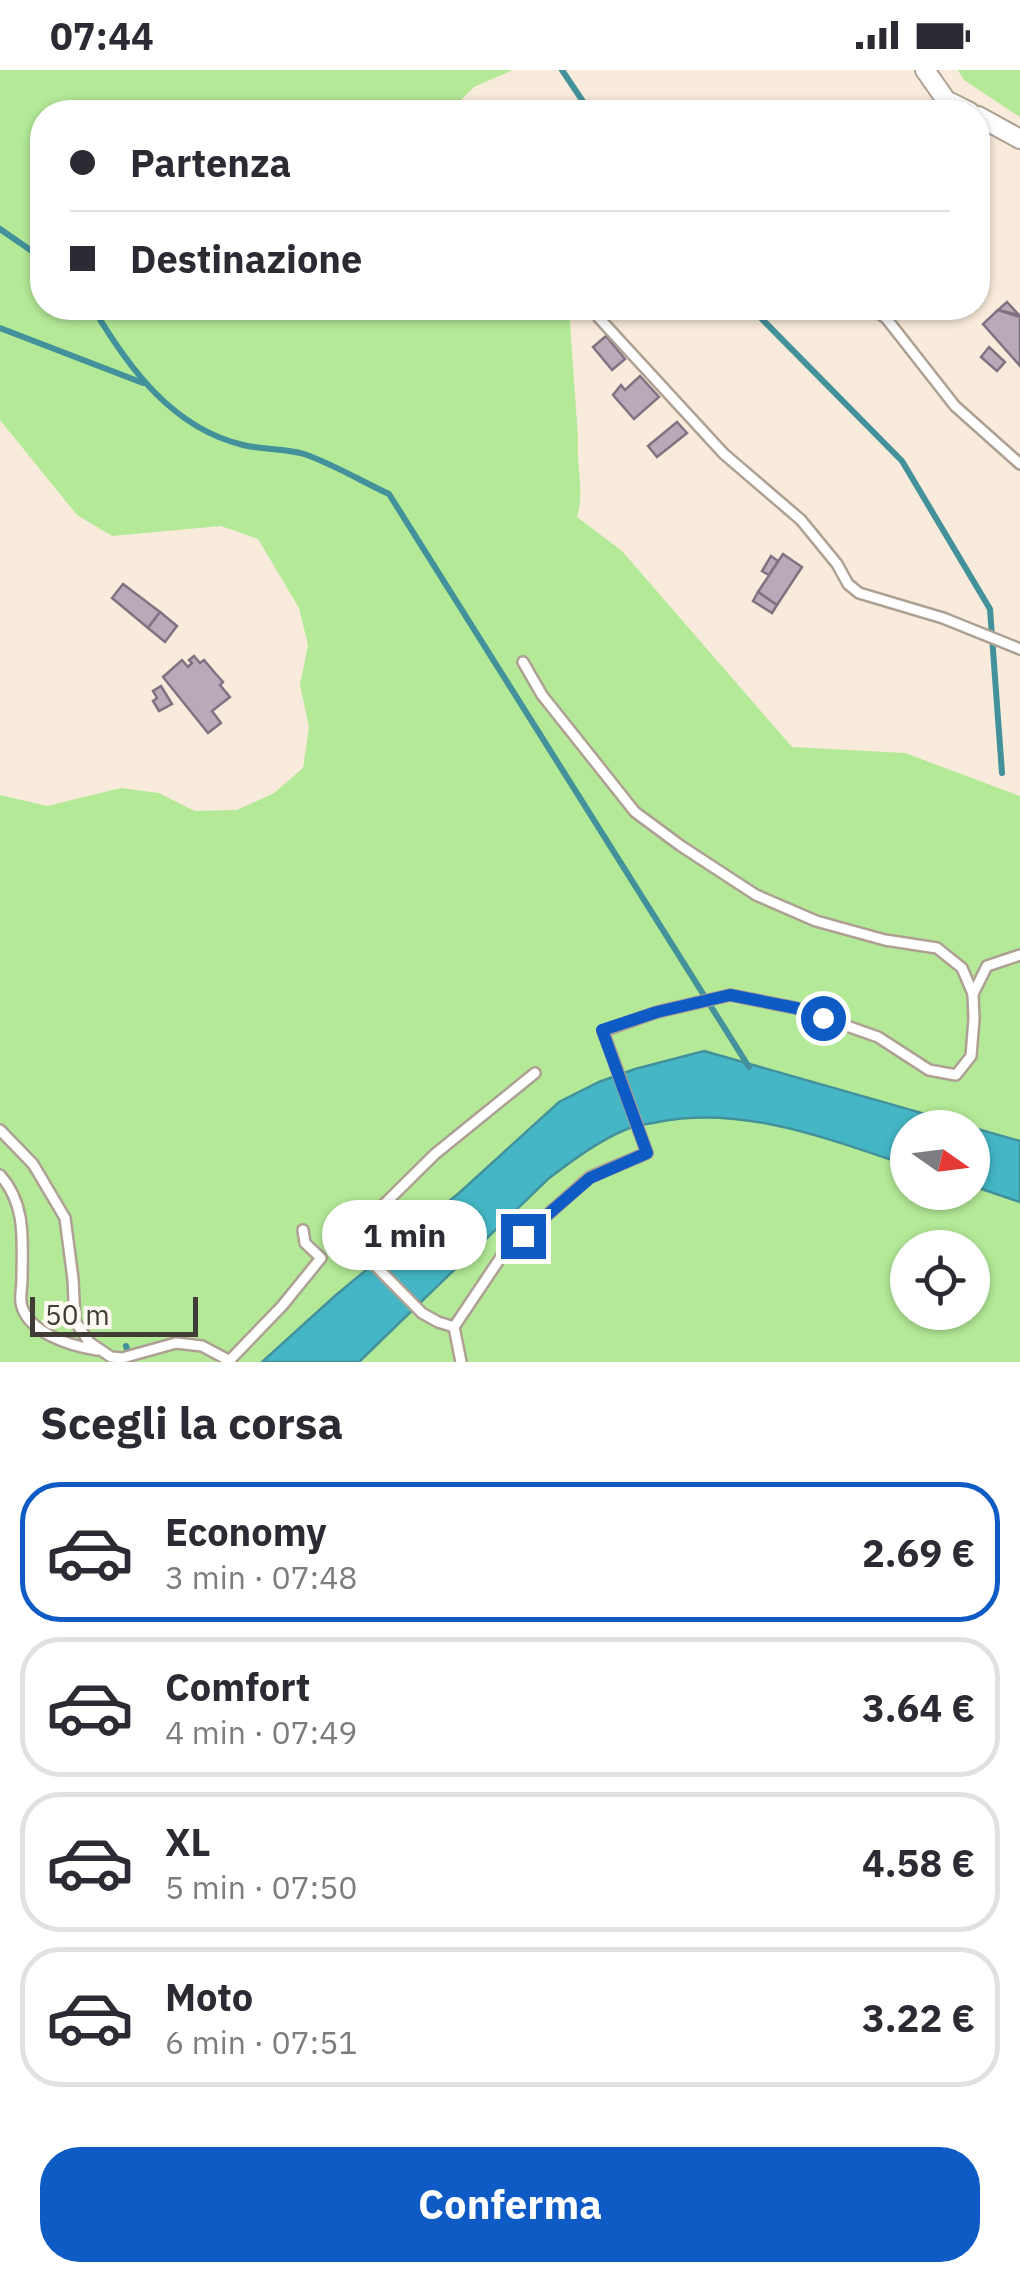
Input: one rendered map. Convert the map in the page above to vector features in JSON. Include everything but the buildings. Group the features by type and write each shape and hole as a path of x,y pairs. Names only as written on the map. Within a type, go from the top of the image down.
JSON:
{"street":[{"path":"926,70 946,100"},
{"path":"990,123 1020,139"}],"lane":[{"path":"601,320 724,454 801,520 859,594 943,618 1020,649"},
{"path":"888,320 955,406 1020,464"},
{"path":"461,1362 454,1327 502,1254 590,1178 647,1153 602,1030 730,995 796,1008 878,1037 929,1070 956,1075 970,1056 974,1019 973,994 962,968 937,948 885,940 816,922 756,895 635,812 542,695 523,662"},
{"path":"973,994 987,966 1020,955"},
{"path":"454,1327 422,1313 349,1239 435,1154 536,1073"},
{"path":"0,1130 33,1164 65,1218 75,1321 89,1342 116,1360 176,1343 202,1346 229,1361 321,1258 305,1242 303,1230"},
{"path":"0,1175 16,1199 23,1224 21,1302 26,1316 56,1338 99,1350"}],"green space":[{"path":"0,70 513,70 474,87 461,100 30,100 30,320 570,320 580,487 577,517 622,551 792,747 905,753 1020,796 1020,1362 0,1362 0,795 47,806 121,788 159,793 195,811 237,810 274,793 303,768 309,727 300,685 308,645 299,608 258,539 221,526 112,536 77,515 0,420"},
{"path":"958,70 1020,70 1020,117 964,80"}],"water":[{"path":"704,1051 911,1110 890,1110 890,1159 816,1135 753,1121 690,1118 627,1129 596,1145 548,1179 359,1362 262,1362 559,1102 635,1069"},
{"path":"990,1132 1020,1141 1020,1202 990,1192"}],"waterway":[{"path":"562,70 582,100"},
{"path":"0,229 30,250"},
{"path":"101,320 154,392 195,425 243,445 304,454 389,494 749,1067"},
{"path":"763,320 902,461 990,609 1002,773"},
{"path":"0,328 143,383"}],"route":[{"path":"523,1236 590,1178 647,1153 602,1030 730,995 796,1008 823,1018"}]}
